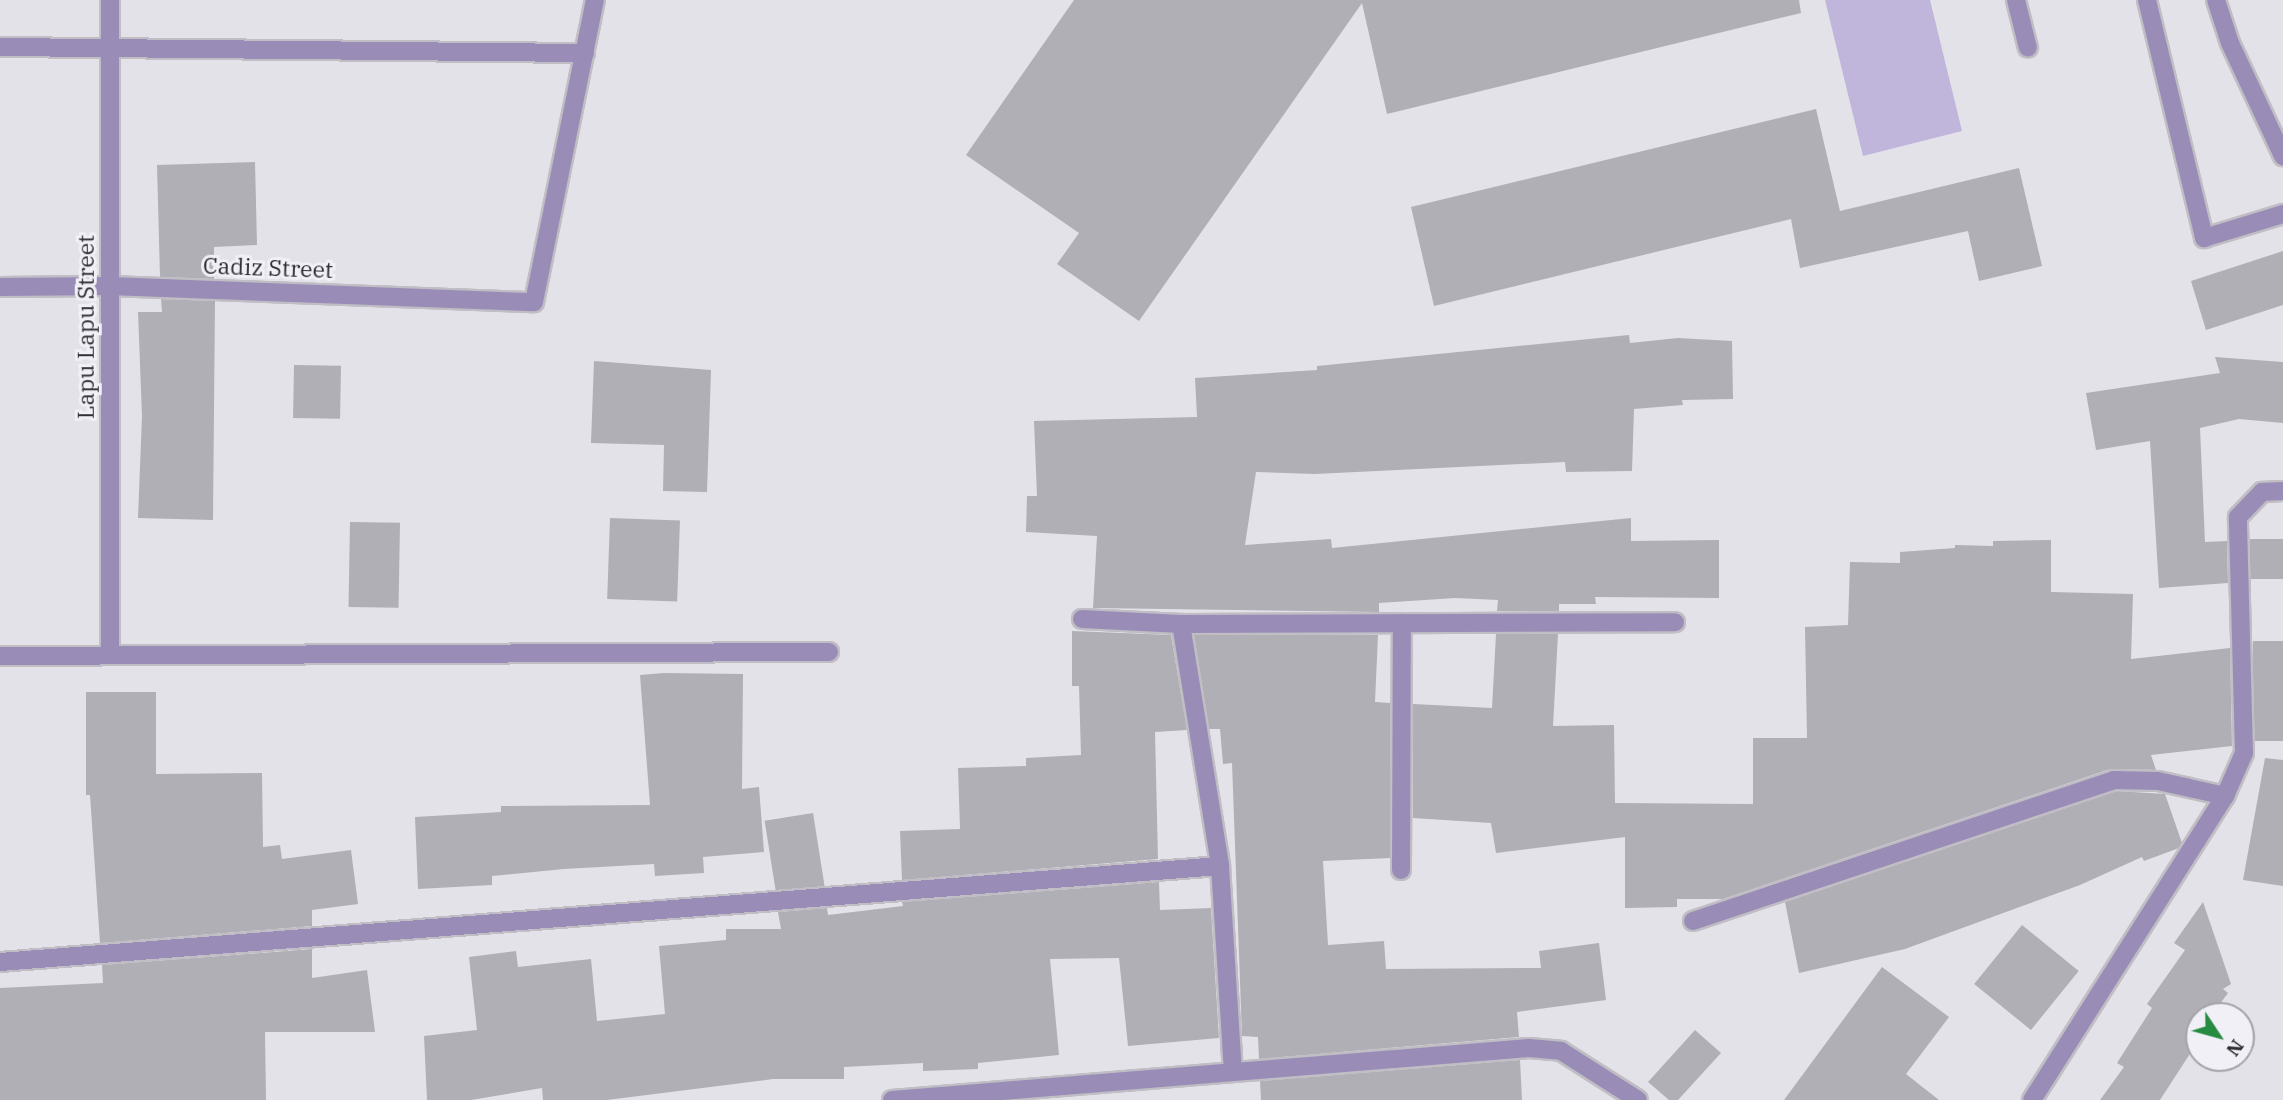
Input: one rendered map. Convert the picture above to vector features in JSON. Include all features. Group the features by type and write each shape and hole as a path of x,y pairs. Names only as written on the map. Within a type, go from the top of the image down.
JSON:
{"street":[{"name":"Lapu Lapu Street","path":"110,0 110,654"},
{"path":"0,47 585,53 595,0"},
{"path":"2016,0 2028,48"},
{"path":"2147,0 2204,238 2283,214"},
{"path":"2216,0 2230,43 2283,156"},
{"name":"Cadiz Street","path":"0,287 110,286 534,302 585,53"},
{"path":"2032,1100 2225,796 2244,753 2238,517 2262,492 2283,491"},
{"path":"1083,619 1181,624 1675,622"},
{"path":"1401,870 1402,623"},
{"path":"1181,624 1220,866 1233,1072"},
{"path":"0,656 829,652"},
{"path":"1693,921 2114,780 2158,781 2225,796"},
{"path":"0,962 1220,866"},
{"path":"892,1100 1529,1048 1561,1051 1638,1100"}],"shaded area":[{"path":"1825,0 1930,0 1962,131 1863,156"}],"building":[{"path":"1074,0 1799,0 1801,13 1387,114 1362,3 1139,321 1057,264 1079,233 966,155"},
{"path":"1816,109 1840,211 2019,168 2042,266 1979,281 1968,231 1800,268 1791,219 1434,306 1411,207"},
{"path":"255,162 257,245 214,247 214,279 160,277 157,165"},
{"path":"2283,251 2283,305 2206,330 2191,281"},
{"path":"161,299 215,301 213,520 138,518 142,416 138,312 162,312"},
{"path":"1629,335 1630,343 1678,338 1732,341 1733,399 1682,400 1683,405 1634,409 1632,471 1566,472 1565,462 1315,474 1256,472 1245,545 1331,539 1332,548 1631,518 1631,541 1719,540 1719,598 1595,597 1596,604 1559,604 1559,611 1497,611 1498,600 1455,598 1379,603 1379,612 1093,608 1097,536 1026,532 1027,496 1037,496 1034,421 1197,417 1195,378 1317,370 1317,366"},
{"path":"2215,357 2283,362 2283,423 2239,419 2200,428 2205,542 2227,541 2228,583 2159,588 2150,441 2096,450 2086,393 2220,373"},
{"path":"594,361 711,370 707,492 663,491 664,445 591,443"},
{"path":"294,365 341,366 340,419 293,418"},
{"path":"610,518 680,520 677,601 607,599"},
{"path":"350,522 400,523 399,608 349,607"},
{"path":"2250,539 2283,539 2283,579 2250,579"},
{"path":"2051,540 2051,592 2133,594 2131,659 2230,648 2232,746 2151,755 2156,770 2110,769 1723,899 1677,899 1677,907 1625,908 1625,837 1496,853 1491,823 1413,818 1413,704 1492,708 1496,634 1558,634 1553,726 1614,725 1615,803 1753,804 1753,738 1807,738 1805,627 1848,625 1850,562 1900,563 1900,552 1955,548 1955,545 1993,546 1993,541"},
{"path":"1072,631 1171,635 1187,730 1155,732 1158,859 902,880 900,831 960,829 958,768 1026,766 1026,758 1081,755 1079,686 1072,686"},
{"path":"1194,635 1378,635 1375,702 1390,703 1390,858 1323,861 1328,945 1384,941 1386,969 1541,968 1539,951 1599,943 1606,1000 1517,1012 1519,1037 1259,1059 1258,1037 1242,1036 1232,763 1223,764 1220,729 1209,729"},
{"path":"2253,641 2283,641 2283,741 2253,741"},
{"path":"743,674 742,789 759,787 764,852 703,857 704,873 655,876 654,864 564,869 492,876 492,885 418,889 415,817 501,812 501,806 650,805 640,675"},
{"path":"86,692 156,692 156,774 262,773 263,847 280,845 282,859 351,850 358,904 312,910 312,926 100,943 90,795 86,795"},
{"path":"2265,758 2283,760 2283,886 2243,880"},
{"path":"2116,791 2165,794 2182,843 2179,848 2144,861 2142,857 2080,885 1905,949 1799,973 1785,902"},
{"path":"813,813 825,886 776,894 765,821"},
{"path":"1159,882 1160,910 1211,908 1219,1038 1128,1046 1119,958 1050,959 1059,1055 978,1063 978,1069 923,1071 923,1063 844,1067 844,1079 773,1079 607,1100 543,1100 542,1088 471,1100 427,1100 424,1036 477,1030 469,957 516,951 518,967 591,959 597,1021 665,1014 659,946 726,940 726,929 781,929 778,912 827,908 828,915 903,906 902,902"},
{"path":"2203,902 2231,984 2223,989 2228,993 2221,1002 2185,1002 2185,1061 2160,1100 2100,1100 2124,1067 2117,1063 2152,1008 2147,1004 2185,950 2174,943"},
{"path":"2022,925 2079,971 2031,1030 1974,984"},
{"path":"312,949 312,978 367,970 375,1032 265,1032 266,1100 0,1100 0,988 103,983 102,965"},
{"path":"1882,967 1949,1017 1906,1074 1939,1100 1784,1100"},
{"path":"1695,1030 1721,1053 1678,1100 1669,1100 1648,1082"},
{"path":"1520,1060 1522,1100 1261,1100 1260,1081"}]}
